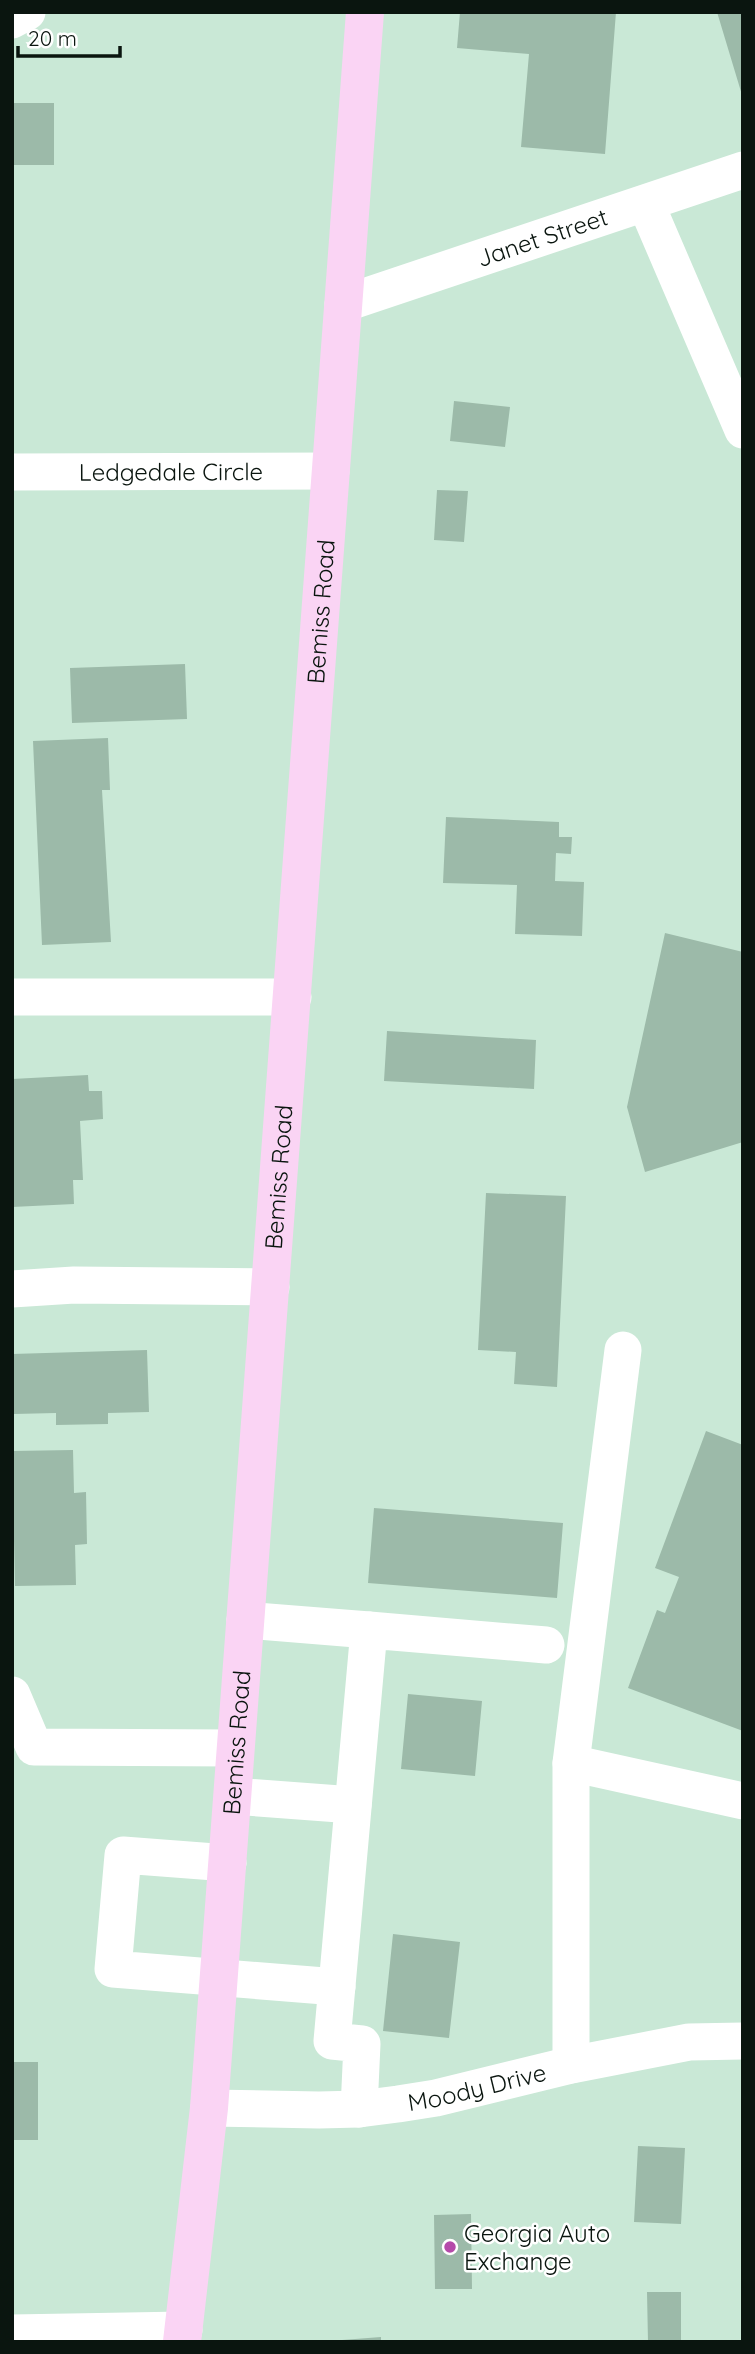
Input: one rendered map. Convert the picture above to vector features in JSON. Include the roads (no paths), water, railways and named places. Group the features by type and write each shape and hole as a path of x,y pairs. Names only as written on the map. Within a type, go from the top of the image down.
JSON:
{"main road":[{"name":"Bemiss Road","path":"183,2336 209,2108 365,12"}],"street":[{"path":"12,20 27,12"},
{"name":"Janet Street","path":"343,304 743,170"},
{"path":"646,204 743,430"},
{"name":"Ledgedale Circle","path":"12,472 331,471"},
{"path":"12,997 293,997"},
{"path":"12,1289 74,1285 271,1287"},
{"path":"571,2065 571,1763 624,1350"},
{"path":"245,1620 546,1645"},
{"path":"359,2109 362,2044 332,2041 369,1630"},
{"path":"12,1695 34,1747 235,1748"},
{"path":"571,1763 743,1801"},
{"path":"233,1796 353,1805"},
{"path":"228,1863 123,1855 113,1969 337,1987"},
{"name":"Moody Drive","path":"209,2108 359,2109 436,2098 571,2065 689,2042 743,2041"},
{"path":"12,2333 183,2336"}],"place":[{"name":"Georgia Auto Exchange","path":"450,2247"}]}
